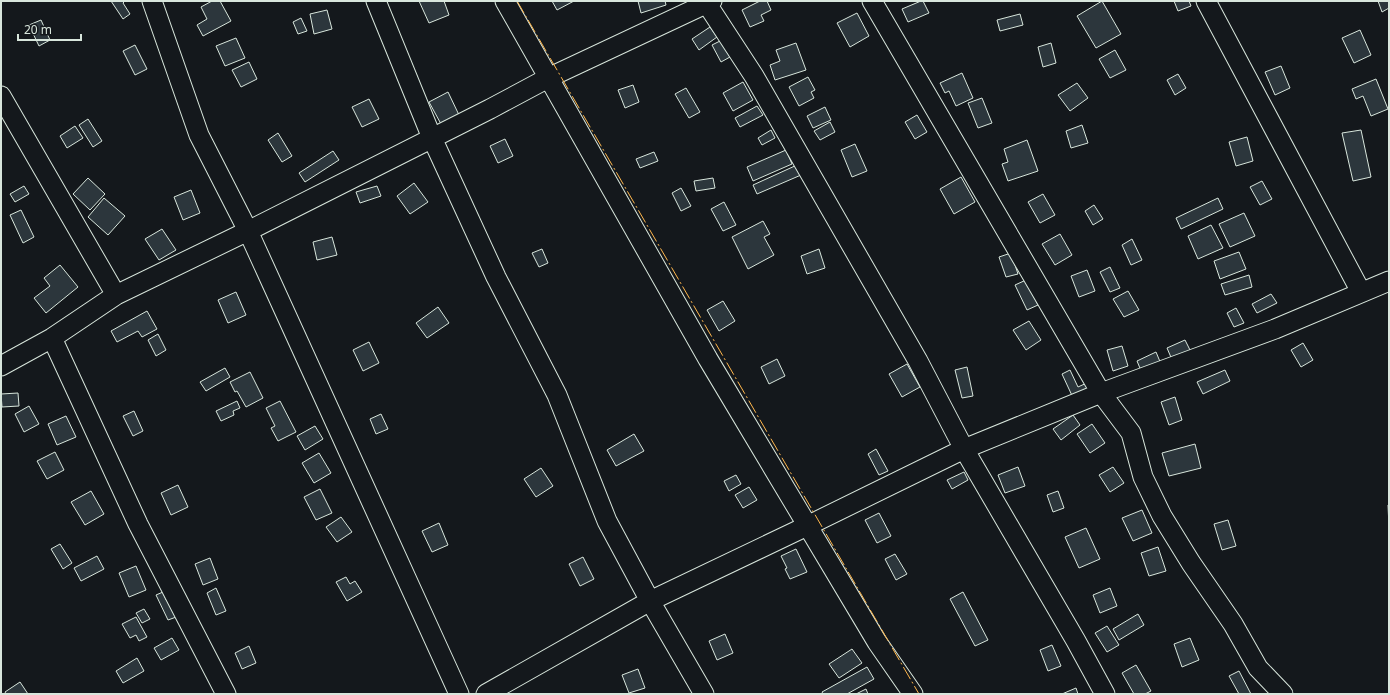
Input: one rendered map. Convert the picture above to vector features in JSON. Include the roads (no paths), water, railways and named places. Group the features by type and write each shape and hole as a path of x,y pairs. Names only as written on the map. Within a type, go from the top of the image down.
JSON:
{"street":[{"path":"152,1 199,135 248,231 459,694"},
{"path":"376,1 432,138 496,277 557,395 606,521 704,694"},
{"path":"505,1 708,360 877,642 913,694"},
{"path":"872,1 1101,393 1130,432 1143,477 1162,516 1191,563 1233,624 1258,668 1283,694"},
{"path":"1206,1 1361,292"},
{"path":"1,366 52,338 116,296 490,109 548,78 710,3 754,76 918,361 964,448 1105,694"},
{"path":"1,96 116,296"},
{"path":"486,694 650,601 807,526 964,448 1101,393 1275,329 1389,280"},
{"path":"52,338 138,524 226,694"}]}
